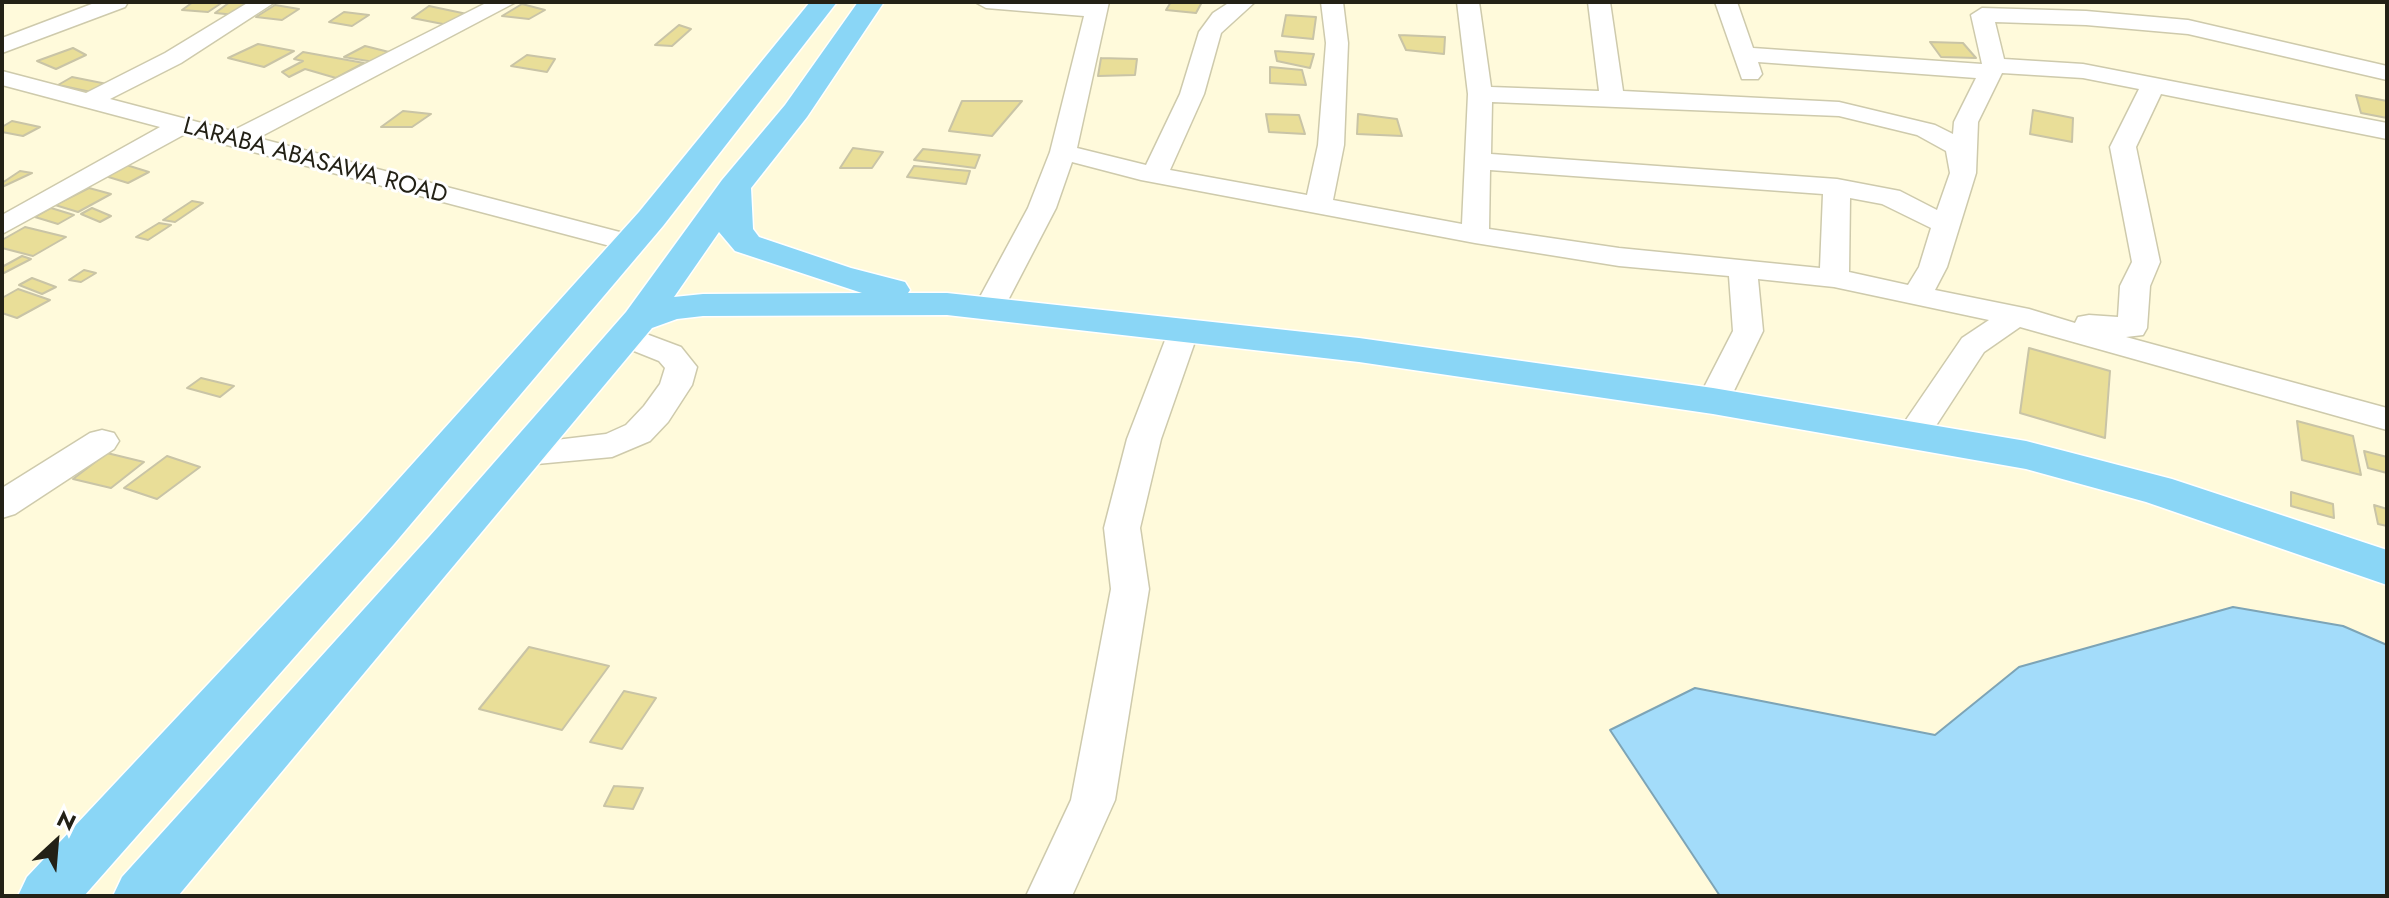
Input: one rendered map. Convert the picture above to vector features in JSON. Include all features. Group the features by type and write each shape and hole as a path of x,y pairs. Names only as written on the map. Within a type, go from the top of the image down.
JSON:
{"main road":[{"path":"47,896 378,532 728,126 824,2"},
{"path":"142,896 632,328 734,187 796,111 871,2"},
{"path":"734,187 736,231 747,244 838,276 947,304"},
{"path":"632,328 671,309 703,305 947,304 1359,350 1713,401 1914,433 2026,455 2157,490 2387,568"},
{"path":"128,809 202,827"}],"street":[{"path":"2,46 117,2"},
{"path":"88,101 173,58 264,2"},
{"path":"986,2 1097,6 1063,152 1042,208 989,308"},
{"path":"1155,174 1192,94 1210,32 1221,18 1244,2"},
{"path":"1318,205 1331,145 1337,43 1332,2"},
{"path":"1468,2 1480,94 1475,235"},
{"path":"1599,2 1612,97"},
{"path":"1726,2 1759,103"},
{"path":"2141,2 2163,25"},
{"path":"457,5 497,6"},
{"path":"234,140 497,6"},
{"path":"1917,295 1933,267 1944,224 1963,173 1966,122 1993,69 1974,8 2188,27 2387,73"},
{"path":"1743,54 1993,69 2083,71 2387,131"},
{"name":"LARABA ABASAWA ROAD","path":"2,78 629,243"},
{"path":"1914,433 1973,345 2015,316 2132,328 2135,286 2146,262 2141,223 2123,147 2154,84"},
{"path":"1480,94 1759,103 1839,109 1926,130 1958,147 1963,173"},
{"path":"2,226 181,126"},
{"path":"1063,152 1155,174 1475,235 1619,257 1834,278 2015,316 2387,419"},
{"path":"1477,161 1837,187 1890,197 1944,224"},
{"path":"1834,278 1837,187"},
{"path":"1713,401 1748,331 1743,269"},
{"path":"526,453 612,445 638,433 656,414 676,385 681,367 670,354 632,328"},
{"path":"1049,896 1093,800 1113,670 1130,589 1122,528 1144,439 1184,330"},
{"path":"2,505 102,441"}],"water":[{"path":"2233,607 2343,626 2387,645 2387,896 1720,896 1610,730 1695,688 1935,735 2019,667"}],"building":[{"path":"193,2 223,2 208,12 182,10"},
{"path":"230,2 252,4 236,15 215,13"},
{"path":"1171,2 1202,2 1196,13 1166,10"},
{"path":"522,4 545,10 529,19 502,16"},
{"path":"275,5 299,9 282,20 256,17"},
{"path":"429,6 467,14 448,25 412,18"},
{"path":"344,12 369,15 352,26 329,22"},
{"path":"1286,15 1316,17 1313,39 1282,36"},
{"path":"679,25 691,29 672,46 655,45"},
{"path":"1399,35 1445,37 1444,54 1406,50"},
{"path":"1930,42 1963,43 1976,58 1941,57"},
{"path":"258,44 294,51 264,67 228,58"},
{"path":"365,46 393,53 374,62 344,57"},
{"path":"73,48 86,55 56,69 37,61"},
{"path":"1275,51 1314,54 1310,68 1277,61"},
{"path":"303,52 364,63 336,78 305,69 289,77 282,72 303,61 294,59"},
{"path":"527,55 555,59 547,72 511,66"},
{"path":"1101,58 1137,59 1135,75 1098,76"},
{"path":"1270,67 1302,70 1306,85 1270,83"},
{"path":"72,77 112,85 96,93 58,85"},
{"path":"2356,95 2387,101 2387,118 2361,113"},
{"path":"962,101 1022,101 992,136 949,131"},
{"path":"2033,110 2073,118 2072,142 2030,134"},
{"path":"403,111 431,114 412,127 381,127"},
{"path":"1266,114 1299,115 1305,134 1269,132"},
{"path":"1358,114 1397,119 1402,136 1357,134"},
{"path":"12,121 40,127 23,136 2,132 2,127"},
{"path":"853,148 883,152 872,168 840,168"},
{"path":"923,149 980,155 975,168 914,160"},
{"path":"123,164 149,172 128,183 102,175"},
{"path":"914,166 970,171 966,184 907,177"},
{"path":"20,171 32,173 2,187 2,183"},
{"path":"89,188 111,194 78,212 55,205"},
{"path":"192,201 203,203 175,222 163,220"},
{"path":"51,208 74,215 58,224 35,217"},
{"path":"92,208 111,216 100,222 81,214"},
{"path":"159,223 171,225 148,240 136,237"},
{"path":"25,227 66,237 33,256 2,248 2,240"},
{"path":"22,256 31,259 2,274 2,267"},
{"path":"84,270 96,273 81,282 69,280"},
{"path":"32,278 56,287 42,294 19,285"},
{"path":"18,289 50,300 17,318 2,313 2,298"},
{"path":"2029,348 2110,371 2105,438 2020,413"},
{"path":"201,378 234,386 220,397 187,388"},
{"path":"2297,421 2353,436 2361,475 2302,460"},
{"path":"2364,451 2387,457 2387,473 2368,468"},
{"path":"107,453 144,462 111,488 73,479"},
{"path":"167,456 200,467 157,499 124,488"},
{"path":"2291,492 2333,504 2334,518 2291,506"},
{"path":"2374,505 2387,509 2387,526 2378,524"},
{"path":"529,647 609,666 562,730 479,709"},
{"path":"624,691 656,698 622,749 590,742"},
{"path":"614,786 643,788 633,809 604,806"}]}
